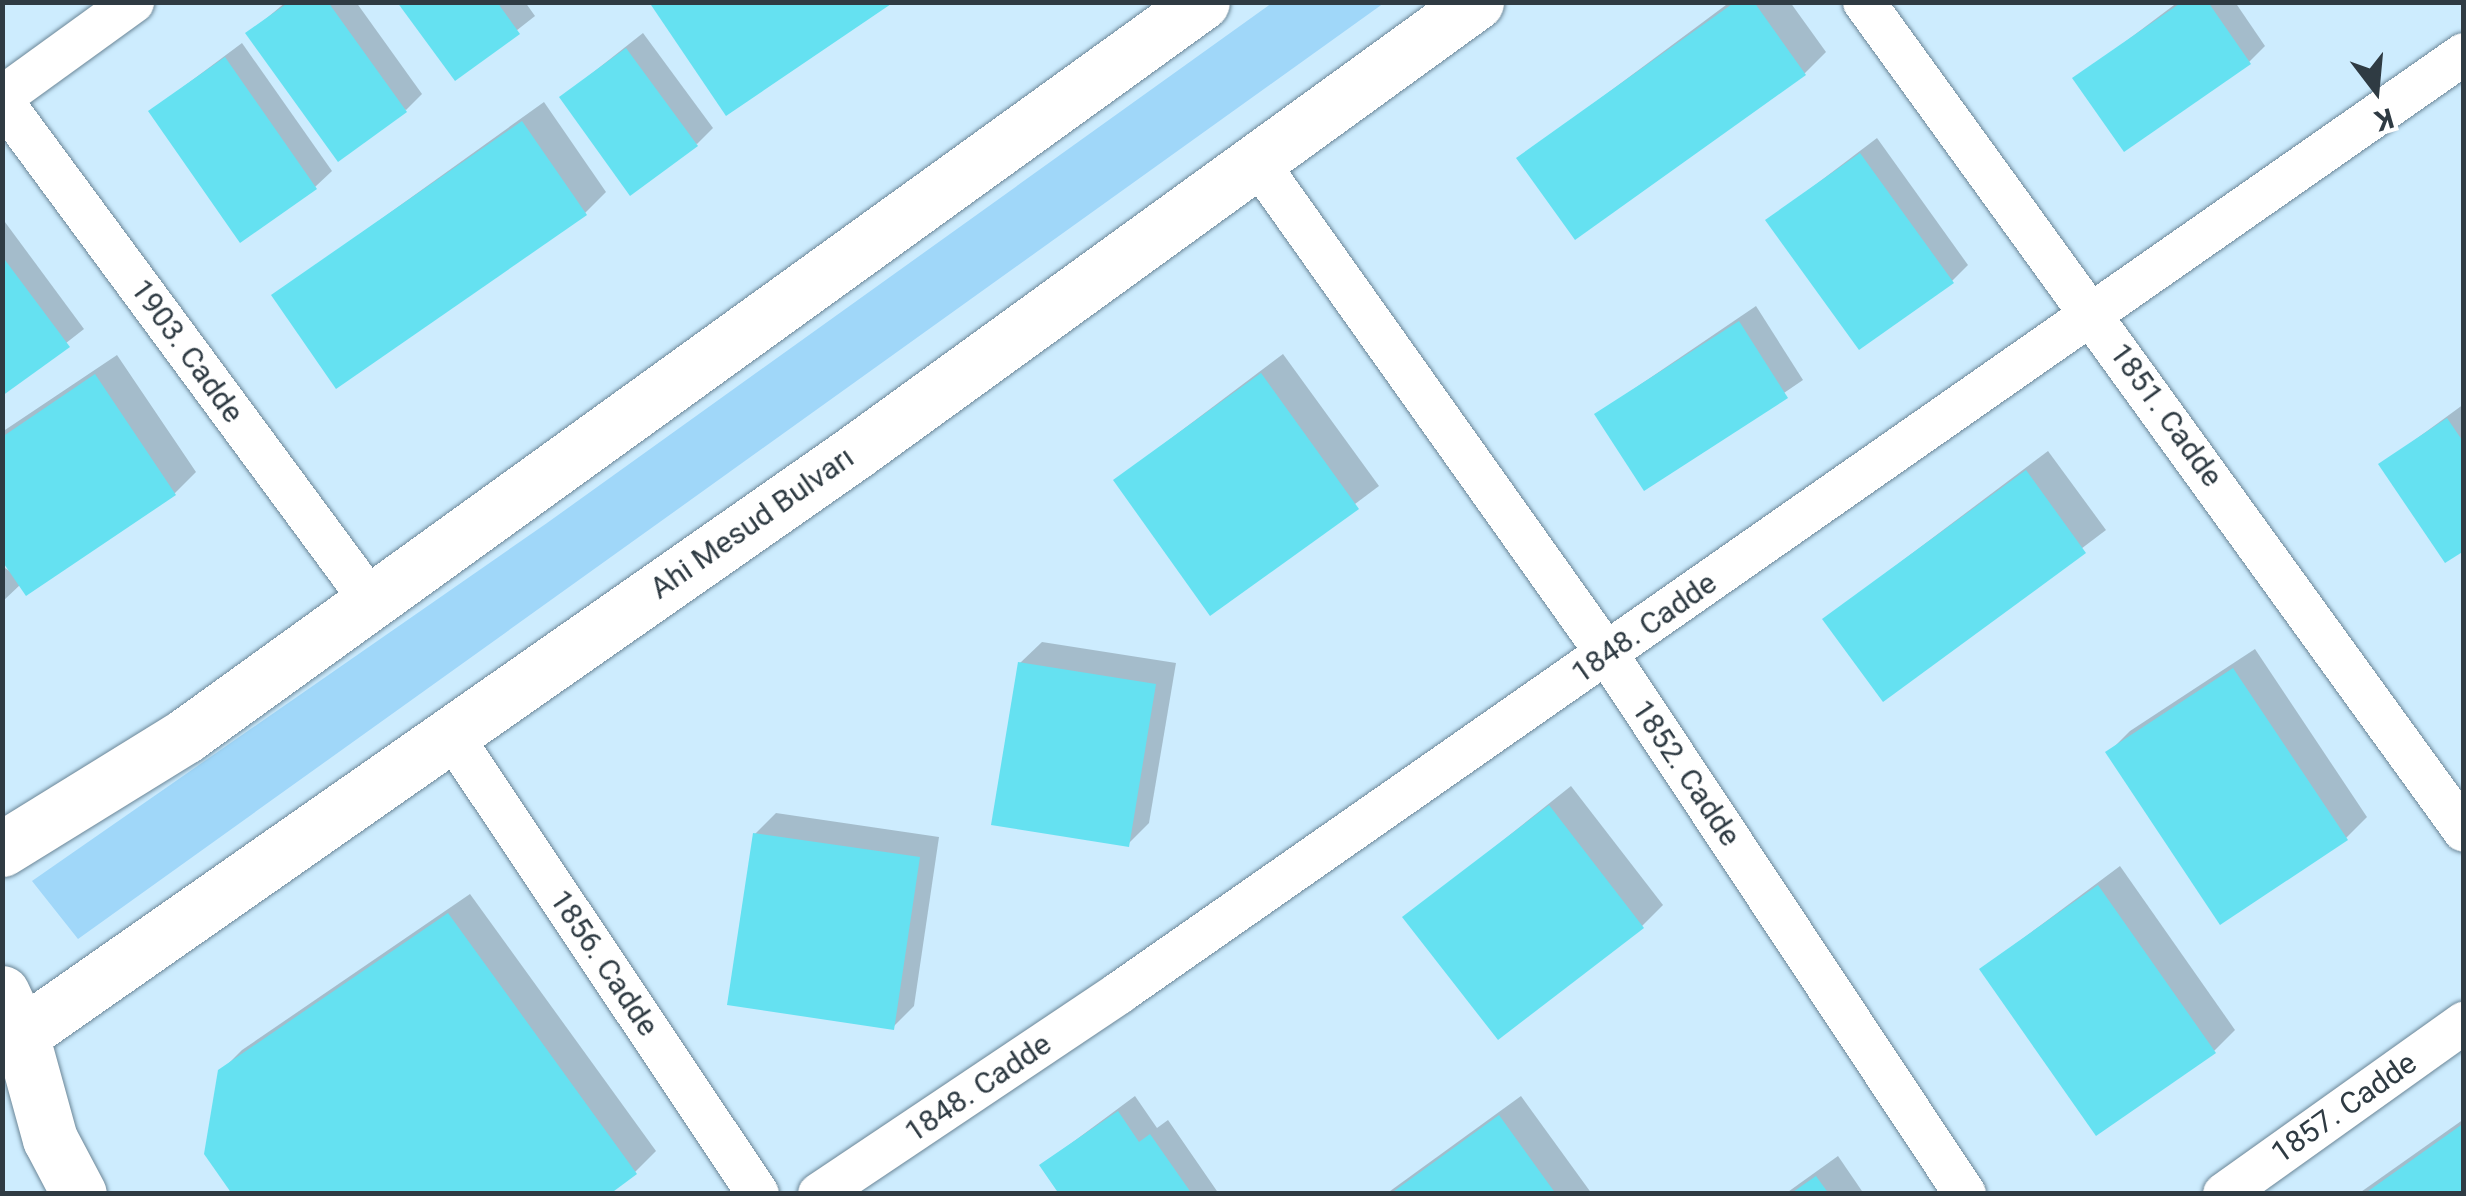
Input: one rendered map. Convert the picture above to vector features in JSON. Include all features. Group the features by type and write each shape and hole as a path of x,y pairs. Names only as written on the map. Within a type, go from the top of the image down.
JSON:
{"main road":[{"name":"Ahi Mesud Bulvarı","path":"9,1025 450,733 1258,163 1476,2"},
{"path":"2,850 185,736 1177,10"},
{"path":"9,1025 50,1139 80,1194"}],"street":[{"path":"2,99 133,2"},
{"name":"1851. Cadde","path":"1864,2 2095,316 2464,831"},
{"name":"1848. Cadde","path":"819,1194 2095,316 2464,54"},
{"name":"1903. Cadde","path":"2,99 371,601"},
{"name":"1852. Cadde","path":"1258,163 1607,654 1965,1194"},
{"name":"1856. Cadde","path":"450,733 758,1194"},
{"name":"1857. Cadde","path":"2224,1194 2464,1024"}],"shaded area":[{"path":"1272,3 1384,3 78,939 32,881 547,523"}],"building":[{"path":"289,2 328,2 407,112 338,162 245,33"},
{"path":"397,2 497,2 520,34 455,81"},
{"path":"649,2 894,2 726,116"},
{"path":"1735,2 1754,2 1806,75 1575,240 1516,158"},
{"path":"2182,2 2208,2 2251,64 2124,152 2072,78"},
{"path":"626,48 698,146 630,196 559,97"},
{"path":"225,57 317,189 240,243 148,111"},
{"path":"522,121 587,215 336,389 271,295"},
{"path":"1860,153 1954,283 1859,350 1765,220"},
{"path":"2,256 70,347 2,396"},
{"path":"1739,321 1788,398 1644,491 1594,414"},
{"path":"1261,373 1359,509 1210,616 1113,480"},
{"path":"95,374 176,495 26,596 2,561 2,437"},
{"path":"2447,418 2464,443 2464,551 2445,563 2378,464"},
{"path":"2026,470 2086,553 1883,702 1822,619"},
{"path":"1018,662 1156,684 1129,847 991,825"},
{"path":"2233,668 2348,840 2220,925 2105,752"},
{"path":"1549,805 1644,928 1498,1040 1402,917"},
{"path":"753,833 920,857 894,1030 727,1005"},
{"path":"2098,885 2216,1053 2096,1136 1979,969"},
{"path":"448,913 637,1174 610,1194 232,1194 204,1154 218,1070"},
{"path":"1118,1111 1139,1142 1150,1134 1192,1194 1059,1194 1039,1165"},
{"path":"1499,1115 1556,1194 1390,1194"},
{"path":"2464,1123 2464,1194 2364,1194"},
{"path":"1816,1176 1829,1194 1790,1194"}]}
